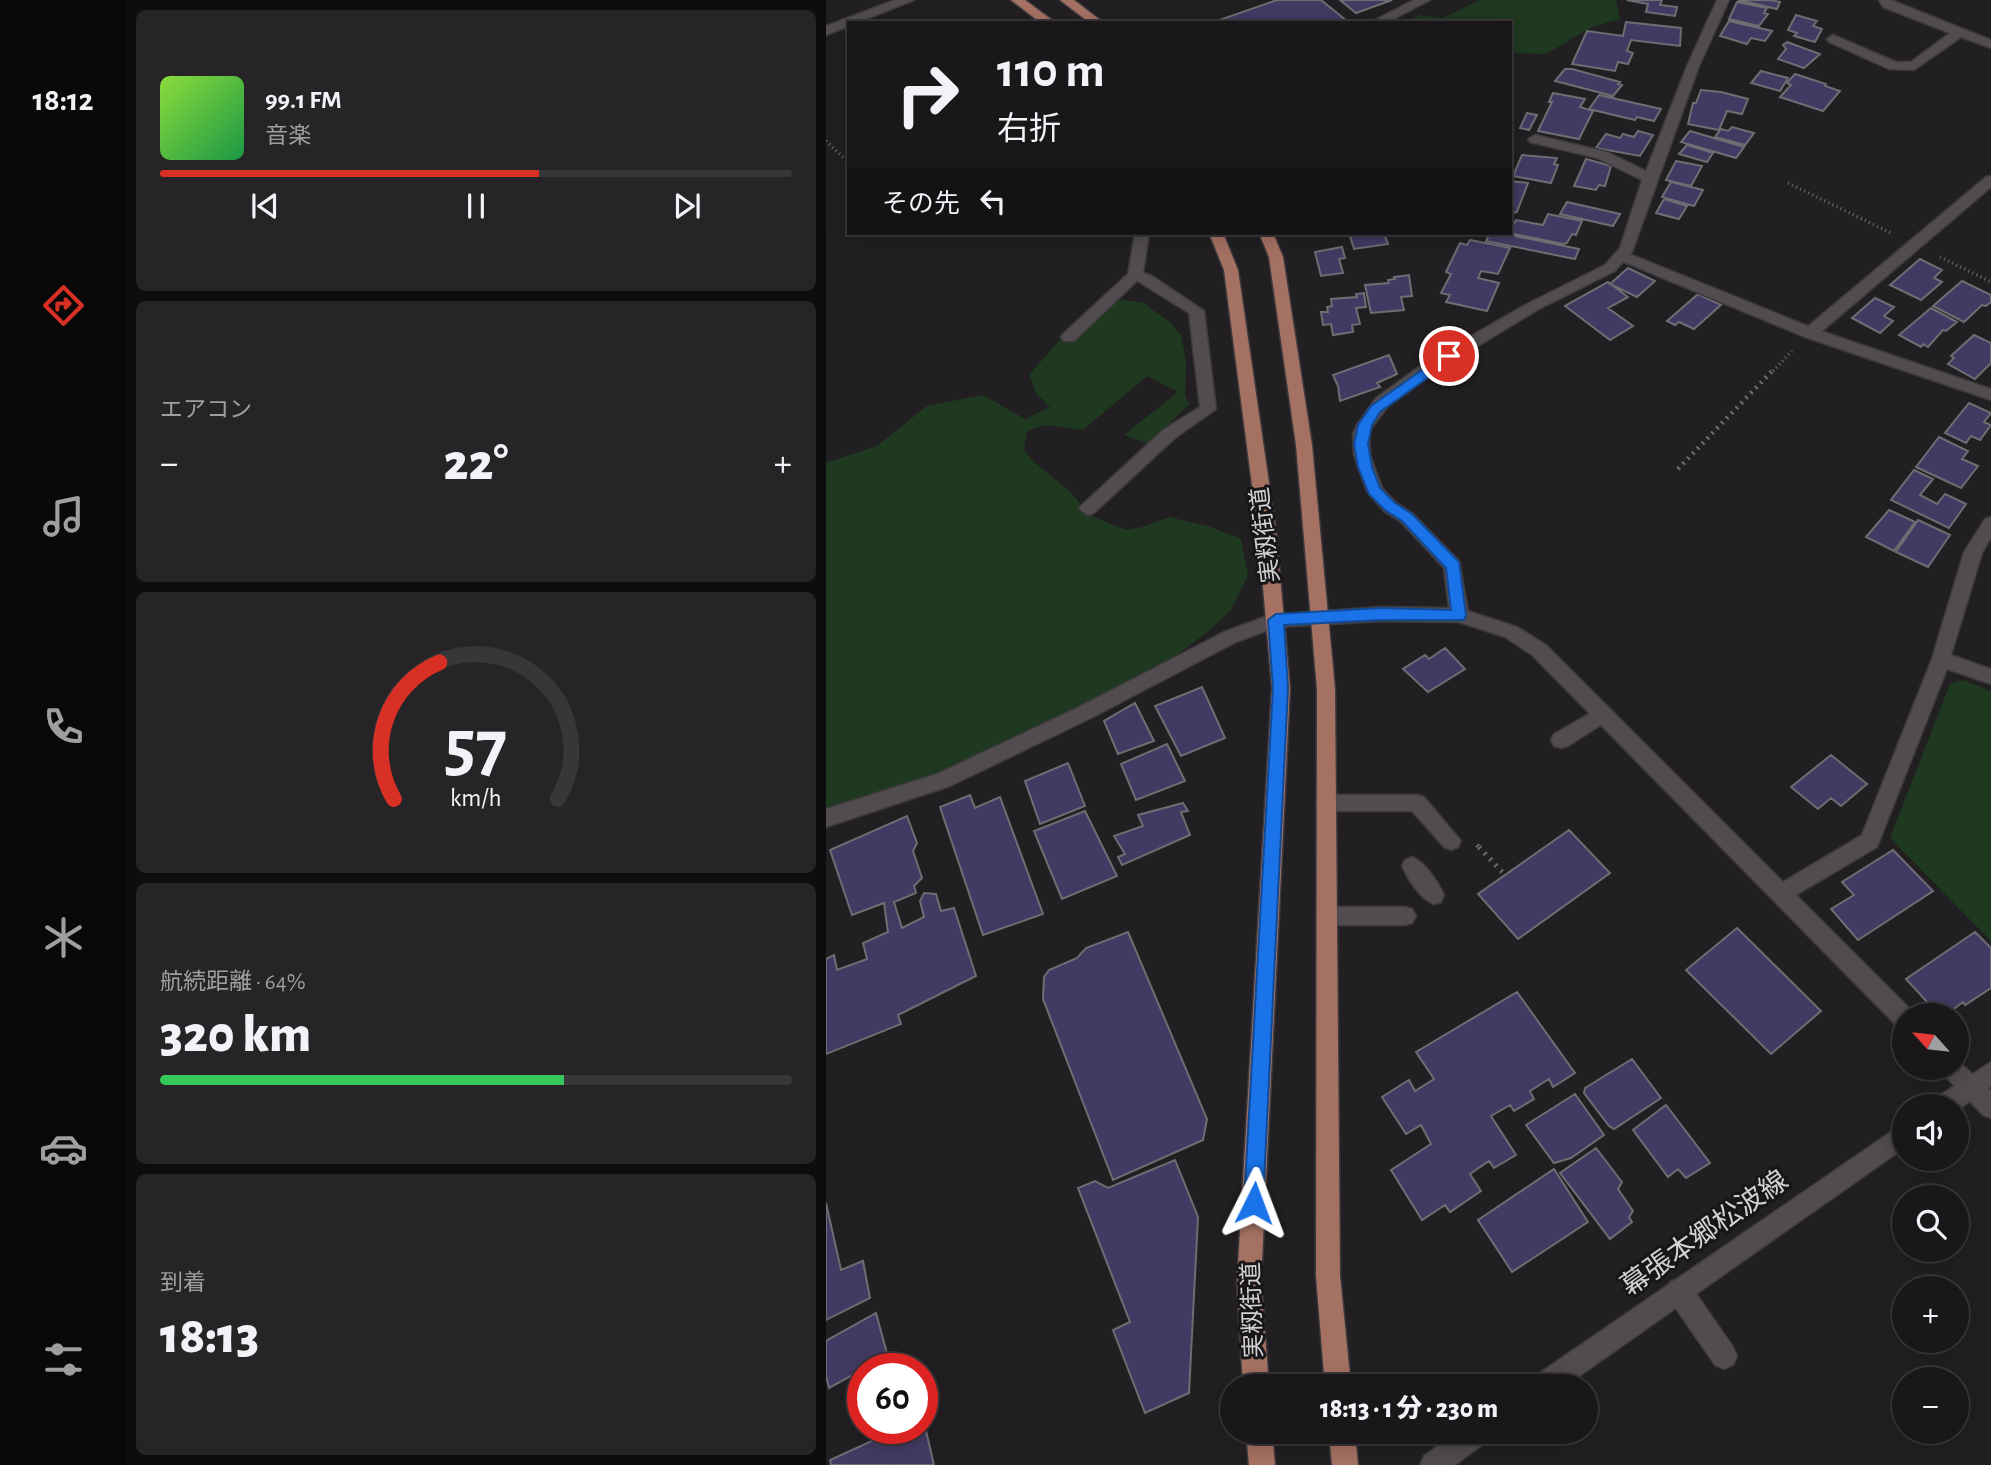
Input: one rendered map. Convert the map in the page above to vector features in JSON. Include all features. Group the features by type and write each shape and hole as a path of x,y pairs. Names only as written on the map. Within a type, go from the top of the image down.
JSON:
{"main road":[{"path":"1017,0 1047,21"},
{"path":"1066,0 1095,21"},
{"name":"実籾街道","path":"1217,235 1231,270 1267,531 1281,688 1249,1283 1255,1374"},
{"name":"実籾街道","path":"1267,235 1276,257 1304,444 1326,689 1328,1276 1337,1374"},
{"path":"1260,1444 1262,1465"},
{"path":"1343,1444 1346,1465"}],"street":[{"path":"850,21 908,0"},
{"path":"1378,21 1424,0"},
{"path":"1459,615 1453,566 1407,517 1390,507 1374,491 1362,455 1361,434 1382,402 1432,366 1532,307 1602,272 1622,256 1627,249 1650,178 1693,66 1723,0"},
{"path":"1885,0 1888,4 1991,44"},
{"path":"826,31 847,22"},
{"path":"1833,39 1895,66 1914,66 1959,32"},
{"path":"1839,56 1852,47"},
{"path":"1535,139 1602,155 1650,178"},
{"path":"1810,333 1991,180"},
{"path":"1069,337 1135,275 1142,235"},
{"path":"1622,256 1810,333 1991,395"},
{"path":"1088,509 1169,434 1208,409 1196,311 1147,279 1135,275"},
{"path":"1782,893 1870,841 1957,614 1967,567 1991,523"},
{"path":"826,818 943,780 1084,713 1230,637 1276,620 1395,614 1459,615 1486,622 1525,640 1782,893 1892,1006"},
{"path":"1941,659 1991,677"},
{"path":"1561,740 1602,714"},
{"path":"1326,803 1417,803 1451,841"},
{"path":"1412,866 1434,895"},
{"path":"1327,916 1405,916"},
{"path":"1961,1094 1991,1073"},
{"path":"1964,1080 1991,1107"},
{"name":"幕張本郷松波線","path":"1560,1374 1892,1142"},
{"path":"1679,1291 1724,1356"},
{"path":"1433,1465 1462,1444"}],"path":[{"path":"826,141 847,161"},
{"path":"1788,183 1991,282"},
{"path":"1678,469 1810,333"},
{"path":"1472,840 1505,875"}],"green space":[{"path":"1479,0 1616,0 1620,19 1592,27 1546,54 1512,53 1512,21 1408,21 1419,15 1443,18"},
{"path":"1113,299 1142,302 1171,323 1181,335 1186,361 1185,396 1189,404 1149,444 1124,435 1178,392 1147,376 1083,430 1045,425 1027,431 1024,450 1074,496 1084,513 1126,530 1169,517 1208,526 1241,539 1248,575 1231,610 1211,629 1107,709 826,825 826,463 877,446 927,406 983,395 1025,419 1050,407 1036,393 1029,375 1071,327"},
{"path":"1963,680 1991,691 1991,941 1890,838 1950,684"}],"building":[{"path":"1277,0 1321,0 1347,21 1217,21"},
{"path":"1340,0 1392,0 1356,13"},
{"path":"1627,0 1662,0 1660,5 1677,7 1675,16 1646,12 1648,4"},
{"path":"1738,0 1770,0 1780,2 1777,9"},
{"path":"1737,2 1767,8 1764,13 1768,14 1759,26 1729,19"},
{"path":"1796,15 1817,21 1813,26 1822,29 1815,42 1794,36 1797,33 1788,30"},
{"path":"1729,21 1772,31 1765,41 1751,38 1747,44 1720,36"},
{"path":"1626,22 1681,28 1680,46 1631,40 1627,51 1633,53 1628,64 1618,62 1615,71 1572,64 1587,31 1623,36"},
{"path":"1787,42 1820,54 1804,68 1778,59 1786,49 1783,45"},
{"path":"1565,69 1620,82 1618,84 1622,85 1613,96 1555,81"},
{"path":"1761,71 1788,78 1780,91 1751,83"},
{"path":"1795,74 1840,91 1823,111 1780,97 1791,85 1787,83"},
{"path":"1701,90 1748,99 1742,114 1727,111 1719,130 1688,124 1693,103 1696,103"},
{"path":"1553,93 1585,99 1580,107 1593,111 1579,139 1538,131 1552,102 1549,102"},
{"path":"1599,95 1661,109 1654,121 1637,117 1635,120 1589,109"},
{"path":"1527,113 1537,115 1529,130 1520,128"},
{"path":"1732,127 1754,133 1745,145 1715,137 1721,129 1728,131"},
{"path":"1638,131 1653,135 1640,156 1596,148 1606,134 1620,138 1623,134 1634,137"},
{"path":"1690,131 1744,147 1736,158 1681,142"},
{"path":"1687,145 1713,153 1707,162 1679,154"},
{"path":"1522,155 1557,158 1554,164 1558,165 1551,183 1513,176"},
{"path":"1586,159 1611,166 1605,186 1599,185 1596,190 1574,186"},
{"path":"1676,161 1702,166 1691,186 1666,180"},
{"path":"1512,181 1528,183 1517,212 1513,213"},
{"path":"1671,182 1703,190 1694,206 1662,197"},
{"path":"1664,199 1687,206 1679,219 1656,213"},
{"path":"1567,202 1620,214 1613,226 1560,214"},
{"path":"1548,214 1582,221 1576,235 1572,234 1567,243 1563,244 1512,234 1516,220 1543,225"},
{"path":"1350,235 1385,235 1388,244 1354,249"},
{"path":"1489,235 1511,235 1579,249 1575,259 1486,241"},
{"path":"1470,240 1510,248 1498,274 1481,271 1478,278 1499,283 1487,311 1446,302 1450,295 1441,293 1451,274 1446,272 1460,243 1467,245"},
{"path":"1342,247 1345,258 1339,259 1343,273 1321,276 1315,252"},
{"path":"1920,259 1942,270 1934,278 1942,282 1921,300 1890,285"},
{"path":"1628,268 1655,281 1637,297 1610,284"},
{"path":"1409,275 1412,296 1401,297 1404,310 1371,313 1365,285 1389,283 1388,280 1395,279 1394,277"},
{"path":"1962,281 1991,295 1991,302 1986,306 1982,305 1964,322 1933,306"},
{"path":"1608,282 1628,297 1608,308 1633,326 1610,340 1565,306"},
{"path":"1364,293 1366,307 1356,308 1360,324 1352,325 1353,332 1333,335 1331,324 1323,325 1321,312 1328,312 1327,307 1332,306 1331,299 1357,297 1356,294"},
{"path":"1698,294 1721,305 1694,329 1679,322 1675,325 1667,321"},
{"path":"1875,298 1894,307 1884,316 1893,321 1880,333 1852,318"},
{"path":"1931,308 1957,322 1946,331 1943,330 1928,347 1923,344 1921,347 1899,335"},
{"path":"1974,335 1991,343 1991,363 1975,379 1948,364 1954,358 1951,356"},
{"path":"1389,355 1397,374 1377,383 1380,387 1340,401 1333,375"},
{"path":"1969,403 1991,413 1984,422 1991,425 1980,440 1971,436 1966,443 1945,433"},
{"path":"1939,437 1968,451 1962,459 1978,466 1961,488 1916,467"},
{"path":"1914,470 1933,479 1920,495 1937,504 1945,494 1966,504 1949,528 1891,500"},
{"path":"1889,510 1915,522 1894,551 1866,537"},
{"path":"1918,520 1950,535 1928,567 1896,552"},
{"path":"1445,648 1465,669 1428,692 1403,669 1425,655 1429,659"},
{"path":"1202,687 1225,738 1181,756 1155,706"},
{"path":"1135,703 1154,741 1118,754 1104,721"},
{"path":"1167,744 1185,781 1136,800 1121,764"},
{"path":"1831,755 1867,784 1841,806 1831,798 1818,809 1791,787"},
{"path":"1068,763 1085,806 1040,824 1025,781"},
{"path":"970,795 975,808 1000,797 1043,914 983,935 940,807"},
{"path":"1183,803 1188,811 1181,812 1190,835 1122,865 1118,857 1125,854 1114,836 1143,826 1138,815"},
{"path":"1085,811 1117,876 1062,899 1034,831"},
{"path":"907,816 917,843 913,851 922,878 914,886 916,893 894,902 902,928 924,917 920,901 924,893 936,894 941,911 954,908 976,976 898,1015 901,1024 826,1054 826,959 834,955 837,970 867,959 863,943 888,932 884,903 852,915 830,850"},
{"path":"1569,830 1610,873 1518,939 1478,894"},
{"path":"1893,850 1933,891 1858,940 1831,909 1854,895 1842,882"},
{"path":"1737,928 1821,1011 1771,1054 1686,970"},
{"path":"1128,932 1207,1119 1203,1140 1113,1180 1043,999 1044,977 1049,970 1077,958 1086,948"},
{"path":"1975,932 1991,948 1991,988 1968,1003 1928,1003 1906,979"},
{"path":"1517,992 1575,1073 1553,1087 1549,1079 1530,1091 1534,1099 1514,1111 1510,1105 1491,1116 1516,1155 1494,1168 1489,1161 1470,1174 1481,1191 1450,1212 1445,1205 1422,1220 1391,1170 1431,1144 1421,1125 1406,1134 1382,1097 1409,1080 1415,1091 1434,1079 1416,1052"},
{"path":"1632,1059 1661,1098 1614,1129 1584,1093 1585,1088"},
{"path":"1575,1094 1604,1135 1571,1158 1554,1163 1526,1125"},
{"path":"1666,1105 1710,1163 1686,1178 1678,1169 1668,1177 1633,1130"},
{"path":"1596,1148 1622,1182 1618,1189 1633,1211 1629,1217 1632,1222 1610,1239 1560,1173"},
{"path":"1175,1160 1198,1217 1189,1393 1145,1413 1113,1330 1130,1322 1078,1188 1095,1181 1108,1188"},
{"path":"1554,1169 1588,1222 1512,1272 1478,1220"},
{"path":"826,1203 841,1270 863,1261 870,1298 826,1320"},
{"path":"876,1313 887,1353 847,1353 847,1378 829,1388 826,1376 826,1341"},
{"path":"865,1444 929,1444 934,1465 831,1465 830,1460"}],"route":[{"path":"1254,1203 1281,688 1276,620 1381,614 1459,615 1453,566 1407,517 1390,507 1374,491 1365,467 1361,444 1361,434 1375,409 1449,356"}]}
